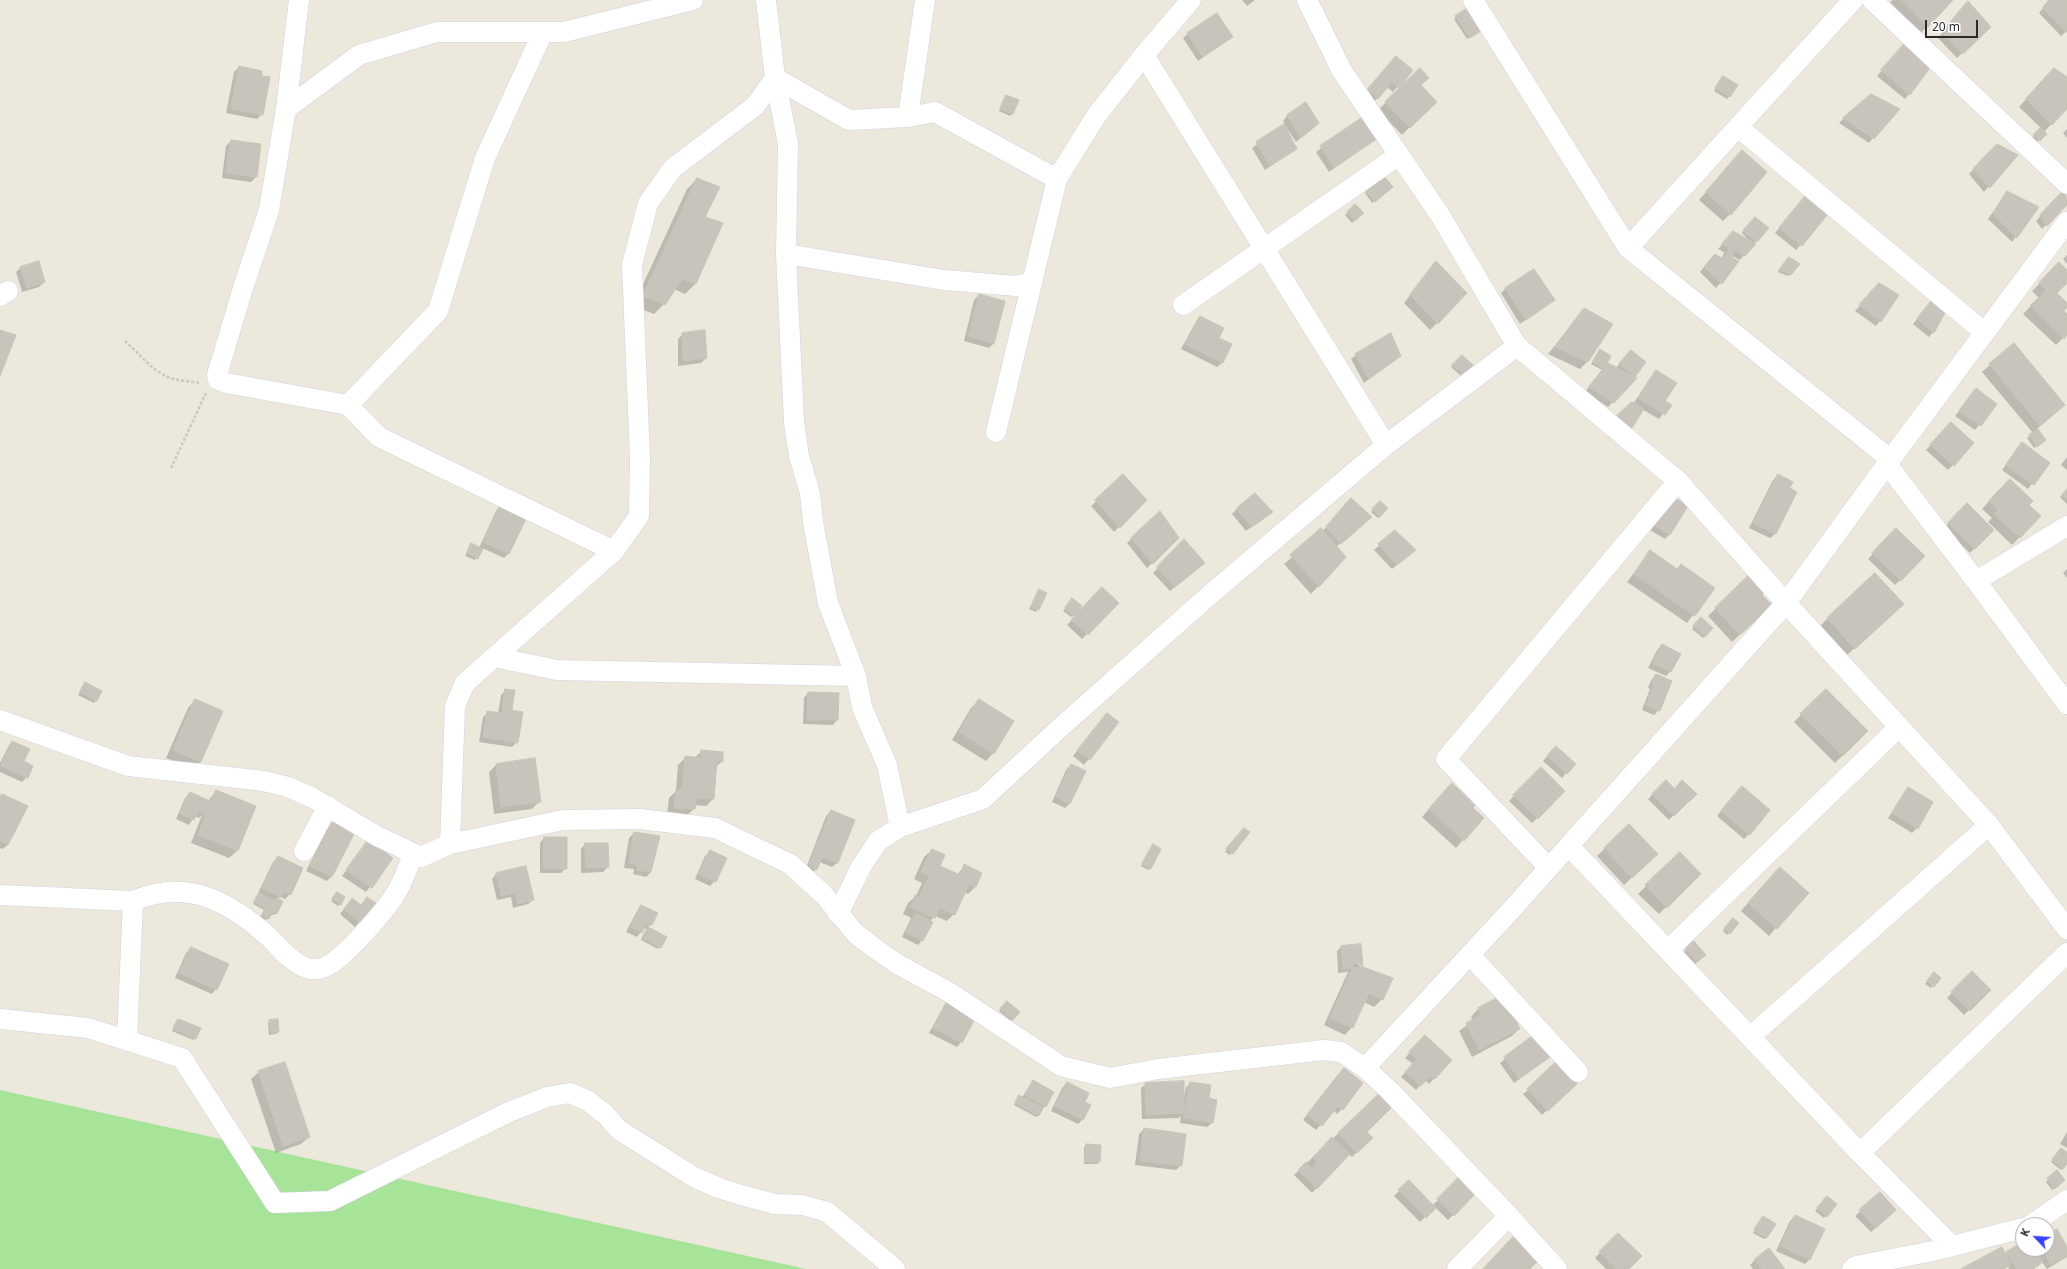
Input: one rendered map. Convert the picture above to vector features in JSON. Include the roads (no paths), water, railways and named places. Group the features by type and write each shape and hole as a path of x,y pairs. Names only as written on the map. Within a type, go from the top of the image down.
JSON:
{"street":[{"path":"299,0 286,109 269,210 242,288 219,367 218,380 226,383 348,405 379,437 614,551"},
{"path":"286,109 359,55 437,32 564,32 693,0"},
{"path":"766,0 775,78 788,144 786,254 794,422 799,456 810,493 828,603 856,676 862,707 887,765 900,827"},
{"path":"908,116 926,0"},
{"path":"996,432 1057,179 1096,116 1144,55 1191,0"},
{"path":"1307,0 1342,71 1440,214 1517,346 1678,481 1786,603 1989,825 2067,929"},
{"path":"1473,0 1628,248 1888,462 2067,704"},
{"path":"1628,248 1853,0"},
{"path":"1872,0 2067,184"},
{"path":"348,405 438,311 485,158 543,32"},
{"path":"1144,55 1386,445"},
{"path":"775,78 849,120 908,116 935,112 1057,179"},
{"path":"450,844 455,706 465,683 614,551 639,516 640,458 632,265 648,203 673,168 755,106 775,78"},
{"path":"1738,127 1984,332"},
{"path":"1183,305 1263,248 1400,155"},
{"path":"1365,1068 1569,846 1786,603 1888,462 2067,222"},
{"path":"786,254 944,280 1016,286 1032,282"},
{"path":"838,914 861,868 878,841 900,827 983,799 1062,726 1205,599 1386,445 1517,346"},
{"path":"1549,868 1446,759 1678,481"},
{"path":"1976,581 2067,526"},
{"path":"494,657 557,670 856,676"},
{"path":"0,720 128,766 264,781 288,787 328,806 377,836 413,855 421,857 450,844 563,820 640,819 715,828 790,864 823,894 856,934 899,965 949,992 1061,1066 1110,1078 1158,1069 1324,1050 1341,1052 1365,1068 1414,1115 1557,1269"},
{"path":"1668,950 1899,727"},
{"path":"304,851 328,806"},
{"path":"1750,1037 1989,825"},
{"path":"1569,846 1860,1153 1952,1246"},
{"path":"0,895 133,901 150,894 168,892 186,891 204,895 230,907 252,922 296,963 317,969 326,967 343,955 358,940 396,893 413,855"},
{"path":"127,1040 133,901"},
{"path":"1860,1153 2067,954"},
{"path":"1470,955 1578,1072"},
{"path":"0,1019 88,1028 182,1058 275,1203 330,1200 509,1112 547,1096 570,1094 588,1100 606,1115 619,1130 700,1180 719,1188 775,1204 803,1205 828,1212 895,1269"},
{"path":"2043,1217 2067,1200"},
{"path":"1457,1269 1509,1216"},
{"path":"1852,1269 1856,1266 1952,1246 2015,1230"}]}
